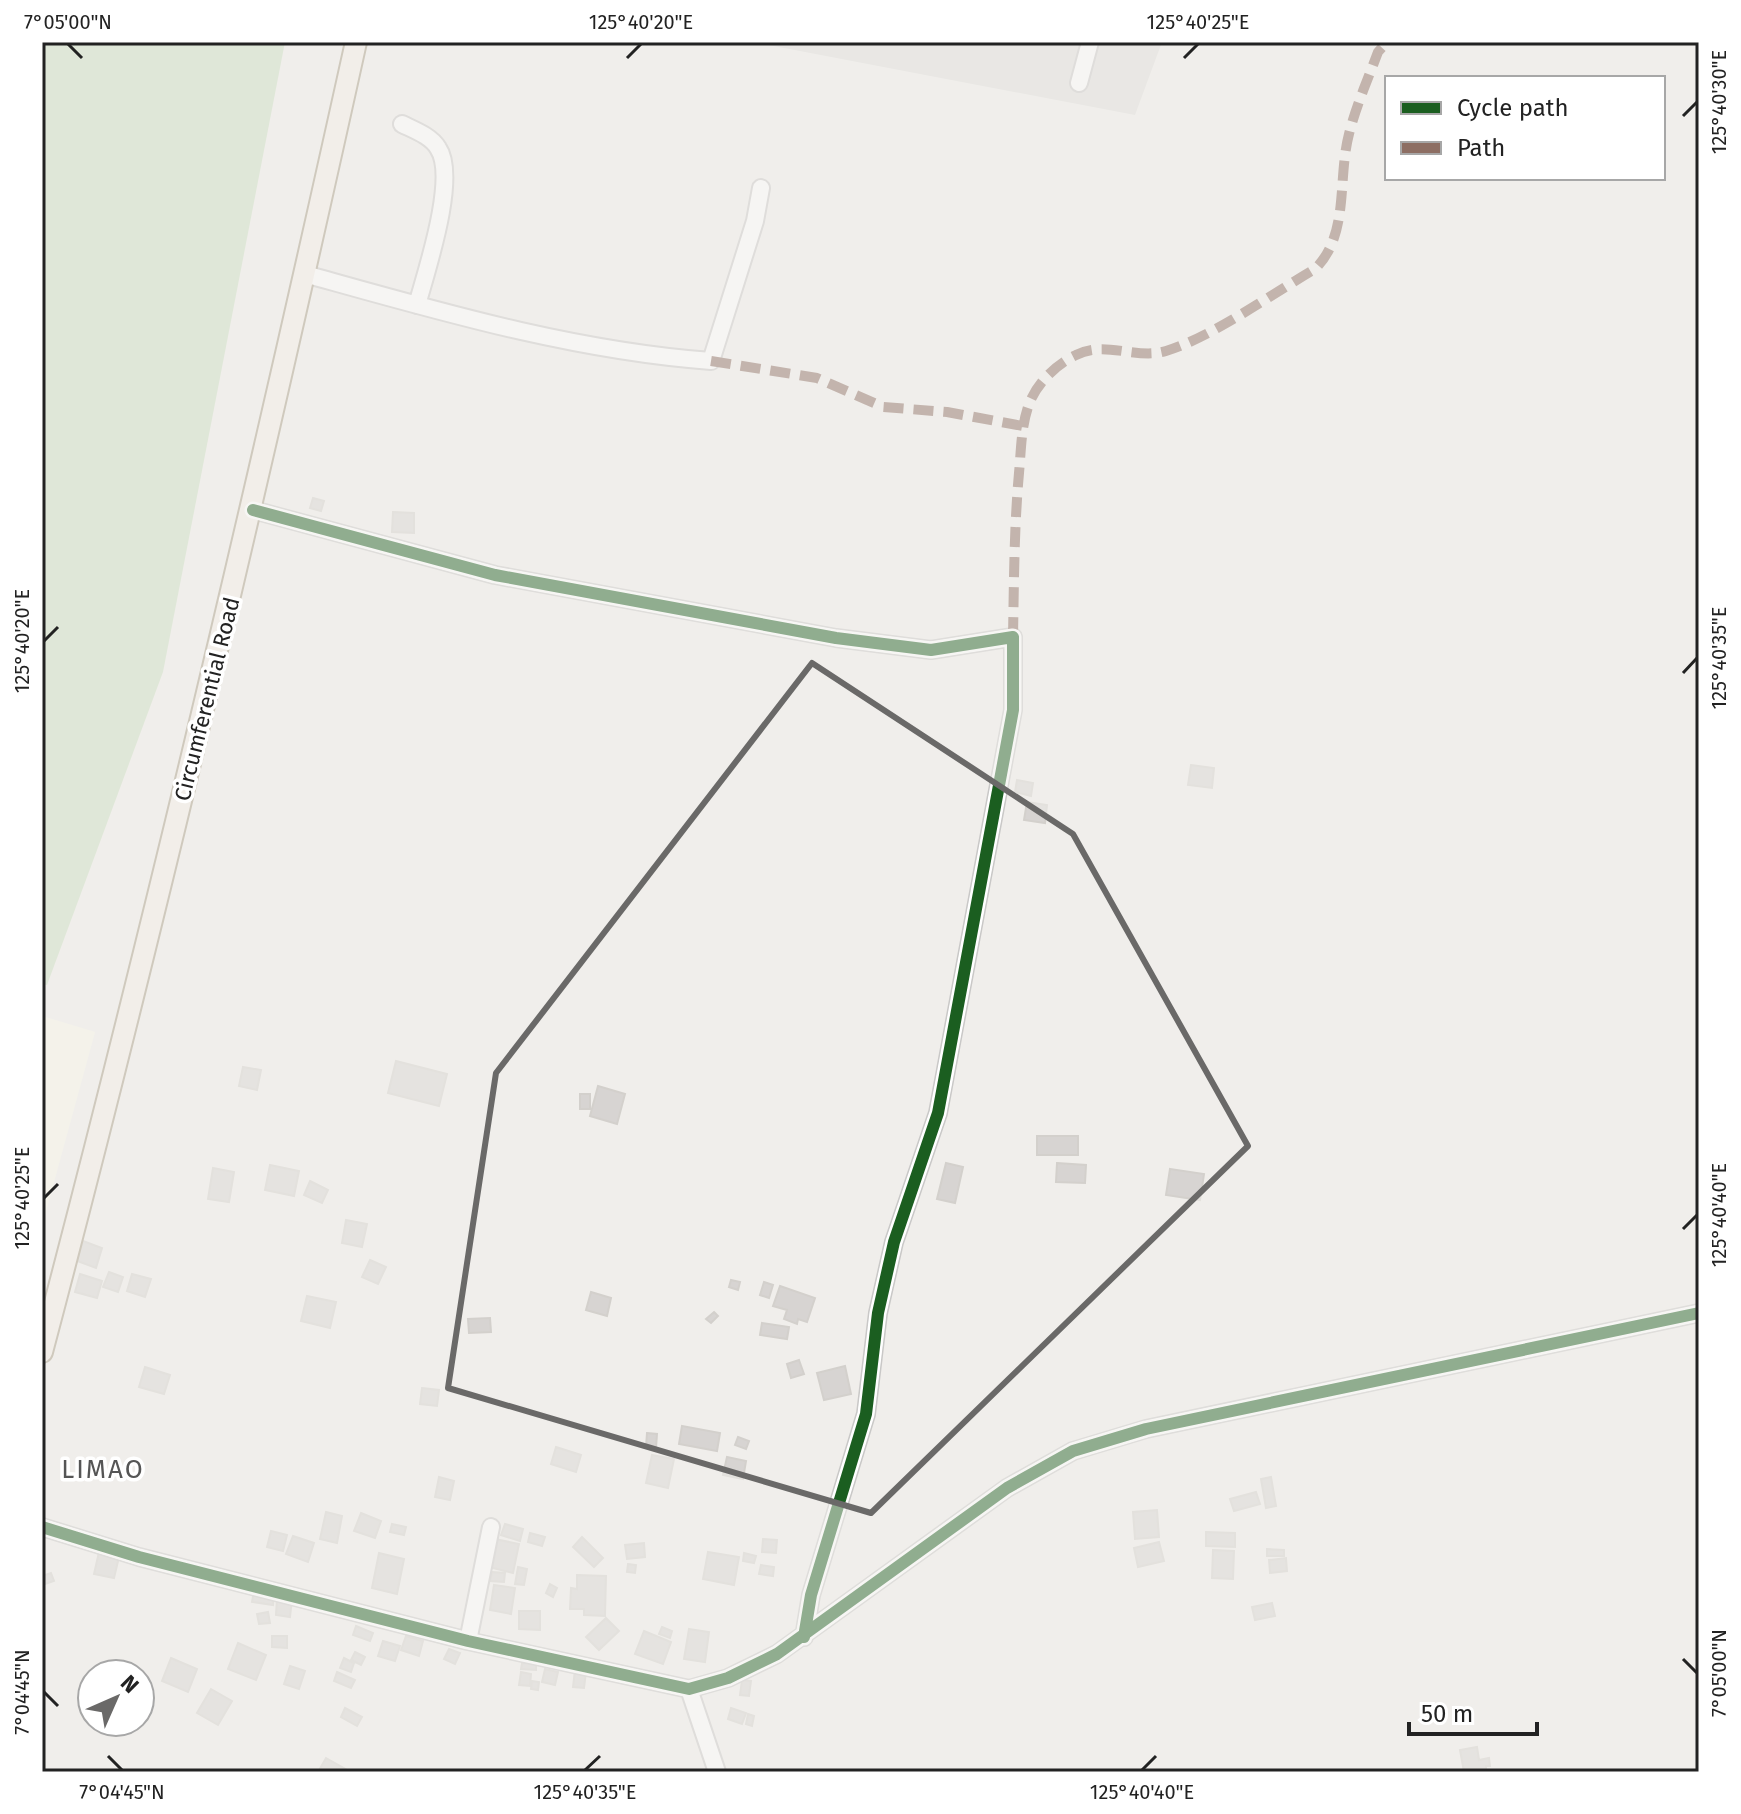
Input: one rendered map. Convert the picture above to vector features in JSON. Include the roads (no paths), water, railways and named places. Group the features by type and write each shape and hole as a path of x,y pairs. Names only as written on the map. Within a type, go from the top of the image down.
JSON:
{"main road":[{"name":"Circumferential Road","path":"42,1352 132,1011 253,510 356,42"}],"street":[{"path":"1079,83 1090,42"},
{"path":"402,124 438,146 444,159 444,180 435,236 417,305"},
{"path":"305,274 417,305 654,357 711,361 755,221 761,188"},
{"path":"253,510 495,575 836,638 931,650 1013,637 1013,710 938,1113 894,1242 878,1313 866,1414 811,1595 804,1637"},
{"path":"42,1527 139,1557 468,1641 689,1689 754,1667 804,1637 1007,1488 1073,1451 1146,1429 1699,1313"},
{"path":"468,1641 491,1527"},
{"path":"689,1689 717,1772"}],"district":[{"name":"LIMAO","path":"103,1469"}]}
